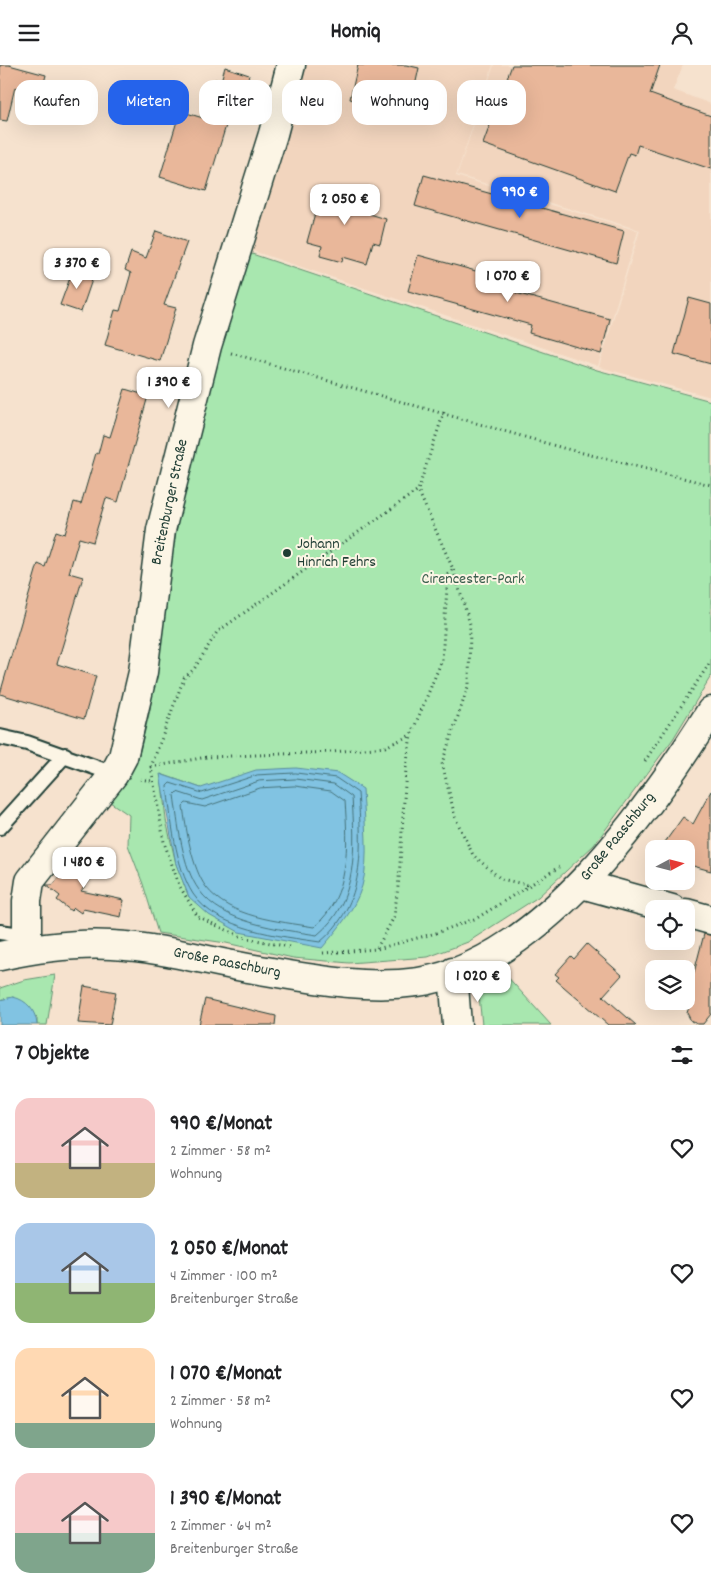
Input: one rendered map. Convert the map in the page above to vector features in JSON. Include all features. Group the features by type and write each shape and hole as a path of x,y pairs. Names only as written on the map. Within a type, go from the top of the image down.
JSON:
{"street":[{"name":"Breitenburger Straße","path":"28,943 27,901 30,881 114,774 123,757 143,672 161,530 207,346 273,134 291,65"},
{"name":"Große Paaschburg","path":"0,956 28,943 130,947 351,984 402,984 453,972 499,951 520,937 582,883 640,812 711,711"},
{"path":"582,883 645,901"},
{"path":"695,916 711,920"},
{"path":"453,972 457,1025"}],"lane":[{"path":"0,737 65,755 114,774"},
{"path":"0,827 65,755"},
{"path":"0,932 28,943"}],"path":[{"path":"207,346 444,412 563,448 711,485"},
{"path":"294,948 242,937 198,917 179,885 164,842 151,767 184,678 194,669 217,631 418,490 444,412"},
{"path":"418,490 454,569 470,624 469,684 442,763 455,817 474,855 501,879 528,885"},
{"path":"377,949 394,917 406,768 411,735 442,661 448,574 454,569"},
{"path":"642,766 711,661"},
{"path":"151,767 207,757 332,752 385,747 411,735"},
{"path":"320,953 377,949 436,933 477,918 565,861"}],"shaded area":[{"path":"299,65 493,65 488,80 457,80 457,125 473,125 456,176 638,231 598,366 247,249 282,125 342,125 342,80 295,80"},
{"path":"494,65 683,65 673,90 711,104 711,397 599,367 640,230 457,175 474,125 526,125 526,80 489,80"}],"green space":[{"name":"Cirencester-Park","path":"246,252 597,370 711,401 711,676 673,739 594,845 538,897 468,942 428,957 349,963 293,958 226,943 158,933 143,884 128,845 129,815 110,802 138,759 150,710 176,514","holes":["161,774 201,788 189,897 176,864 166,820"]},
{"path":"505,974 551,1025 482,1025 478,986"},
{"path":"55,975 47,1025 37,1025 37,1018 13,997 0,1000 0,988 24,980"}],"water":[{"path":"296,768 338,773 363,789 366,863 362,886 350,911 322,948 239,932 209,915 189,897 176,864 160,774 201,788 256,770"},
{"path":"13,997 18,998 30,1007 35,1015 37,1025 0,1025 0,1000"}],"building":[{"path":"0,65 9,65 46,75 45,80 15,80 7,121 0,120"},
{"path":"358,65 406,65 419,68 416,80 354,80"},
{"path":"512,65 660,65 650,94 711,116 711,169 638,145 635,155 629,153 615,191 483,144 490,125 526,125 526,80 506,80"},
{"path":"225,67 249,75 247,80 221,80"},
{"path":"189,114 199,117 199,125 226,125 206,191 160,177 176,125 189,125"},
{"path":"424,175 624,231 616,263 415,206"},
{"path":"340,187 360,193 358,198 374,202 370,214 386,219 380,244 373,242 367,264 343,257 342,262 320,256 322,246 307,242 322,188 338,193"},
{"path":"156,231 187,242 164,305 176,308 160,361 105,345 115,310 120,311 131,273 125,270 131,252 146,258"},
{"path":"418,255 519,283 516,293 610,319 601,354 529,333 531,325 408,291"},
{"path":"74,267 94,274 81,312 60,305"},
{"path":"689,298 711,304 711,364 674,354"},
{"path":"125,389 148,396 118,502 106,498 93,542 79,538 69,573 83,577 57,664 96,676 84,719 0,694 38,564 45,567 56,531 65,534 74,502 81,504 96,453 98,454 103,435 110,437"},
{"path":"711,791 711,871 695,867 695,840 666,840 683,817 693,824"},
{"path":"86,853 102,865 81,891 124,900 121,917 83,909 81,913 74,908 71,911 57,900 60,896 46,885 53,885 78,854 83,857"},
{"path":"704,934 711,935 711,1014 703,1024 691,1021 687,1013 688,1010 695,1010 695,969"},
{"path":"587,944 622,975 603,996 636,1025 608,1025 556,980 559,977 555,974 571,956 574,959"},
{"path":"84,986 116,992 110,1025 78,1023"},
{"path":"205,999 276,1016 275,1025 199,1025"}],"place":[{"name":"Johann Hinrich Fehrs","path":"287,553"}]}
